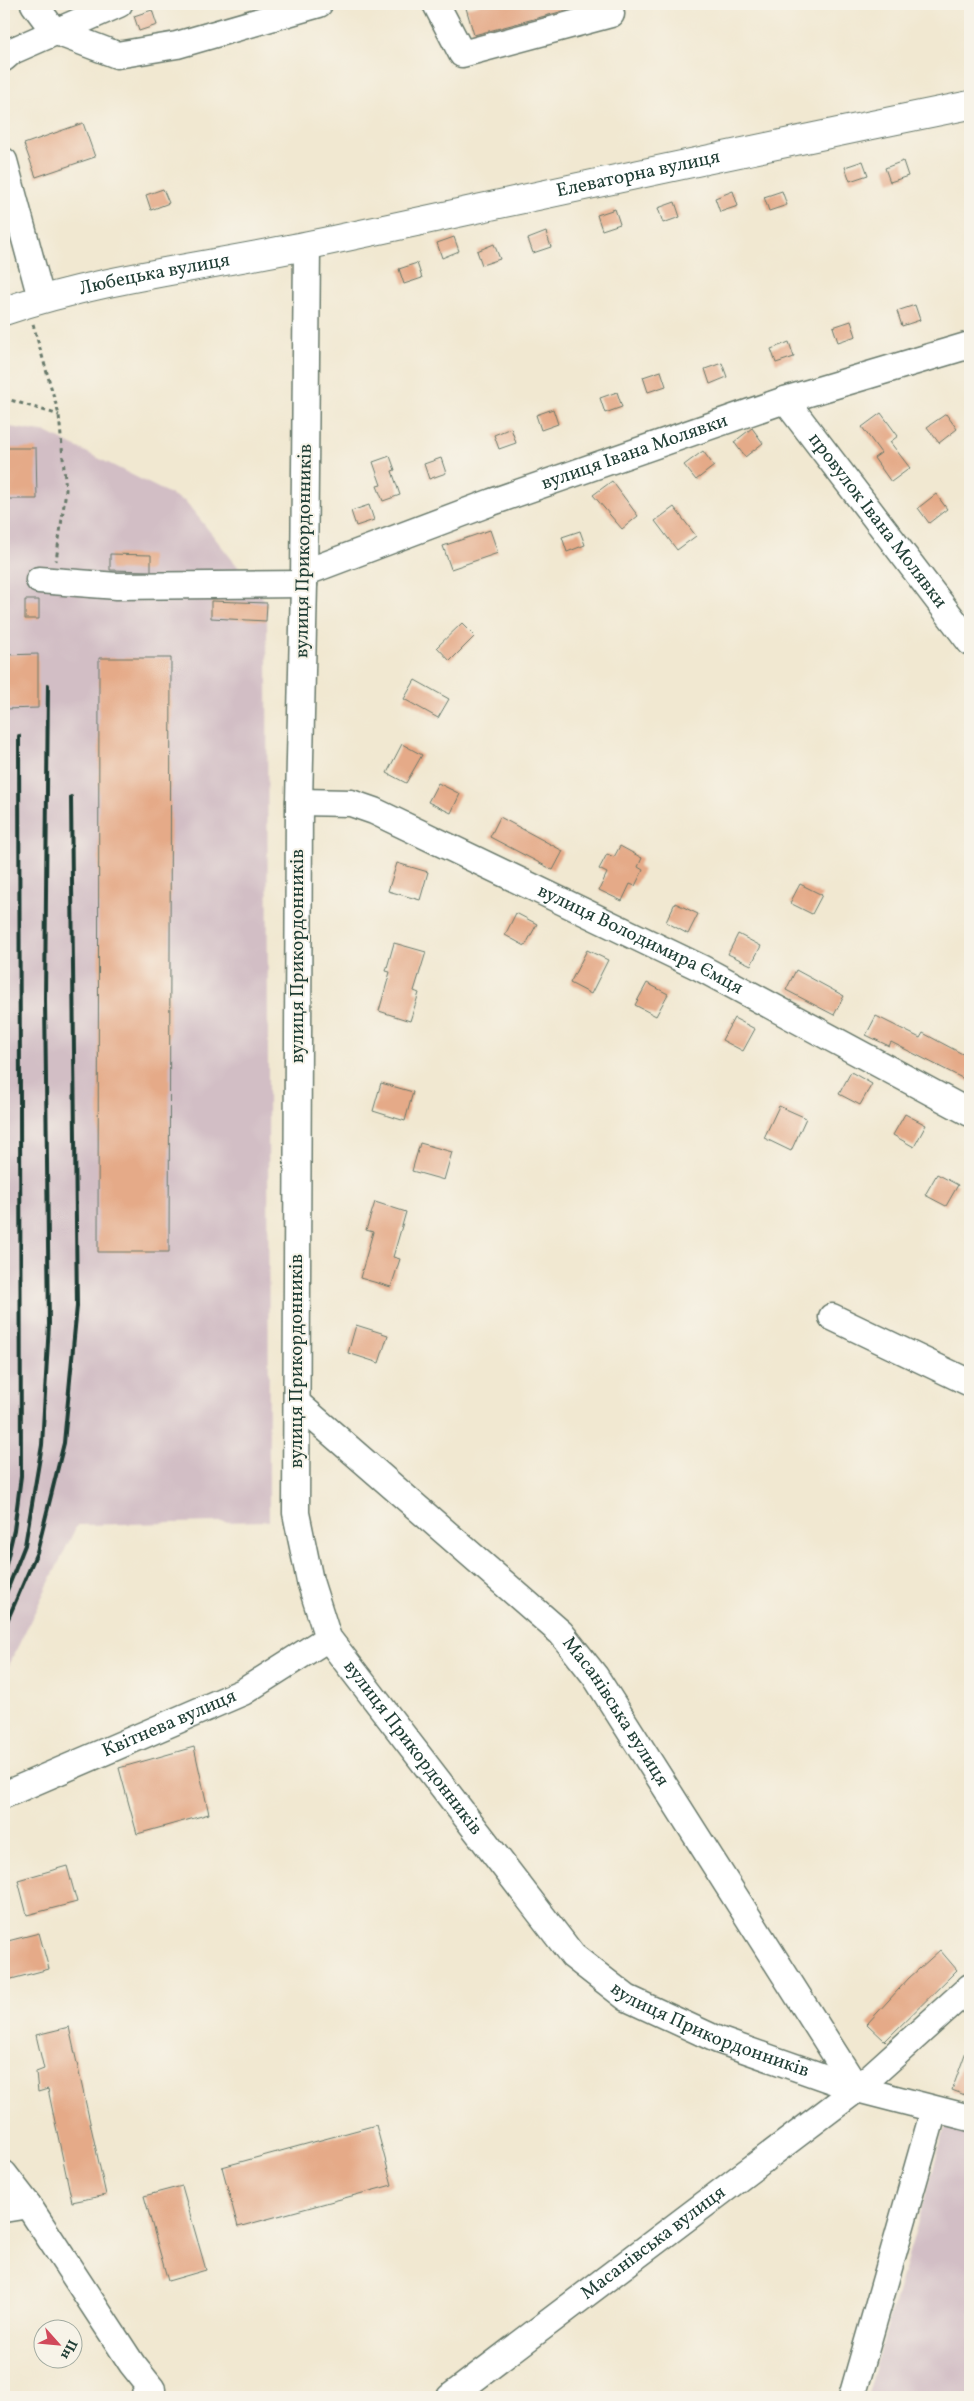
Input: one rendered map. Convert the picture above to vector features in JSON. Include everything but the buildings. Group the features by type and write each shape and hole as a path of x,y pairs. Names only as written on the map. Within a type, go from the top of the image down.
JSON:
{"main road":[{"name":"Елеваторна вулиця","path":"307,246 970,105"},
{"name":"Любецька вулиця","path":"24,304 194,265 307,246"}],"street":[{"path":"34,4 54,31 118,55 177,45 319,4"},
{"path":"4,58 12,50 119,4"},
{"path":"436,4 462,54 612,14"},
{"path":"4,161 24,304"},
{"name":"вулиця Прикордонників","path":"307,246 304,578 299,802 296,1513 310,1582 328,1638 573,1956 627,1998 718,2040 857,2089 970,2118"},
{"name":"вулиця Івана Молявки","path":"46,581 117,586 304,578 492,502 784,400 970,345"},
{"name":"провулок Івана Молявки","path":"784,400 970,642"},
{"name":"вулиця Володимира Ємця","path":"299,802 351,803 374,811 701,968 970,1113"},
{"path":"832,1317 970,1383"},
{"name":"Масанівська вулиця","path":"297,1403 561,1633 595,1676 857,2089"},
{"name":"Квітнева вулиця","path":"16,1795 243,1692 328,1638"},
{"name":"Масанівська вулиця","path":"450,2397 857,2089 970,1987"},
{"path":"852,2397 934,2110"},
{"path":"4,2174 16,2207 152,2389 144,2397"}],"path":[{"path":"24,304 59,415 66,490 46,581"},
{"path":"4,398 59,415"}],"shaded area":[{"path":"4,426 48,433 186,502 267,603 269,1521 77,1525 4,1675"},
{"path":"946,2125 970,2132 970,2397 867,2397"}],"railway":[{"path":"4,1598 25,1545 42,1445 49,1324 45,999 48,685"},
{"path":"4,1573 14,1530 21,1476 19,736"},
{"path":"4,1628 37,1552 64,1443 77,1306 71,797"}]}
